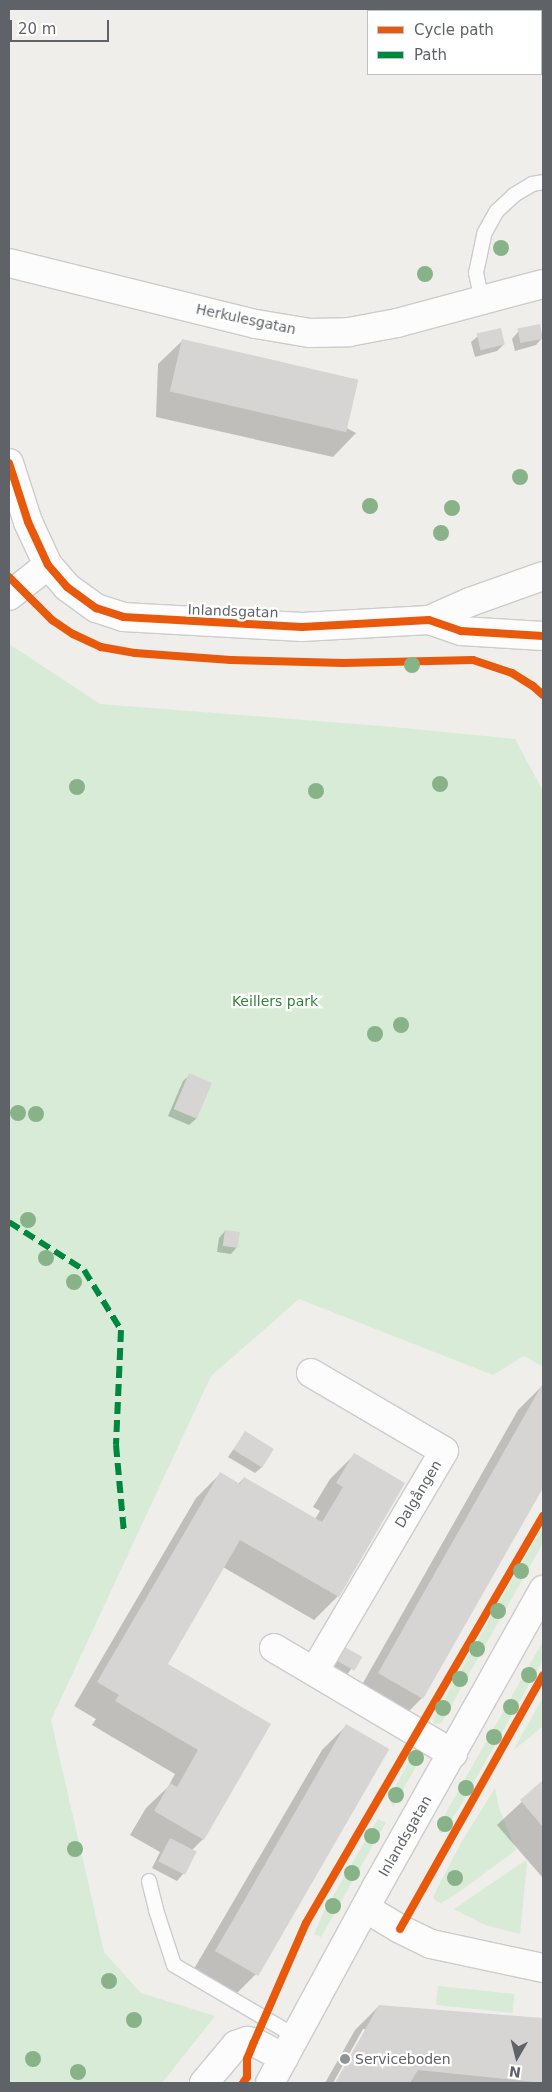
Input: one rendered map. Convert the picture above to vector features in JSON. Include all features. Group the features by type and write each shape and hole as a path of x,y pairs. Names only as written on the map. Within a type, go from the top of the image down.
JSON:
{"street":[{"name":"Herkulesgatan","path":"9,263 256,324 310,333 349,332 482,301 543,284"},
{"name":"Inlandsgatan","path":"9,463 28,522 48,565 67,587 96,608 124,617 302,627 429,620 470,602 543,576"},
{"path":"9,596 48,565"},
{"name":"Inlandsgatan","path":"429,620 461,631 543,636"},
{"name":"Dalgången","path":"311,1372 444,1451 315,1670"},
{"name":"Inlandsgatan","path":"270,2083 365,1908 543,1590"},
{"path":"274,1648 315,1670 354,1697 452,1754"},
{"path":"365,1908 400,1929 431,1944 543,1968"},
{"path":"204,2083 236,2045 247,2041 289,2047"}],"lane":[{"path":"482,301 476,273 484,234 496,211 514,195 532,184 543,182"},
{"path":"149,1881 156,1910 174,1965 289,2047"}],"green space":[{"name":"Keillers park","path":"9,644 100,704 393,727 515,739 543,791 543,1367 524,1356 493,1375 299,1299 211,1376 51,1720 104,1952 141,1993 215,2016 162,2083 9,2083"},
{"path":"543,1526 543,1543 442,1722 434,1723 433,1719"},
{"path":"543,1641 543,1660 458,1810 442,1833 439,1832 439,1825"},
{"path":"543,1697 543,1726 513,1751"},
{"path":"418,1745 425,1751 393,1807 389,1798"},
{"path":"495,1788 499,1808 516,1850 455,1895 441,1903 436,1901 433,1897 462,1841"},
{"path":"378,1819 386,1822 321,1937 314,1934 324,1911"},
{"path":"526,1860 520,1934 485,1925 454,1909"},
{"path":"438,1986 515,1994 513,2013 436,2005"}],"building":[{"path":"540,324 543,339 520,343 517,328"},
{"path":"501,328 505,345 480,350 477,334"},
{"path":"182,339 358,380 346,432 170,392"},
{"path":"189,1073 212,1083 197,1119 174,1109"},
{"path":"225,1230 240,1232 238,1248 223,1246"},
{"path":"543,1383 543,1488 423,1699 378,1673"},
{"path":"245,1431 274,1449 262,1468 233,1450"},
{"path":"354,1453 405,1483 339,1597 240,1540 168,1664 271,1724 204,1840 154,1811 170,1783 177,1787 198,1750 115,1701 119,1695 97,1682 220,1472 240,1484 244,1477 322,1522 343,1487 336,1483"},
{"path":"345,1647 362,1657 354,1671 337,1661"},
{"path":"346,1724 389,1749 258,1976 215,1951"},
{"path":"543,1780 543,1827 520,1800"},
{"path":"170,1838 197,1852 185,1875 158,1861"},
{"path":"379,2005 543,2018 543,2083 418,2070 410,2083 335,2083"}],"marked path":[{"path":"9,1222 84,1270 121,1330 116,1445 124,1533"}],"cycle path":[{"path":"9,463 28,522 48,565 67,587 96,608 123,617 302,627 429,620 461,631 543,636"},
{"path":"9,577 52,620 73,634 101,647 135,653 231,660 343,663 473,660 512,673 533,686 543,695"},
{"path":"243,2083 247,2077 247,2059 306,1923 543,1516"},
{"path":"400,1929 543,1675"}],"place":[{"name":"Serviceboden","path":"345,2059"}]}
